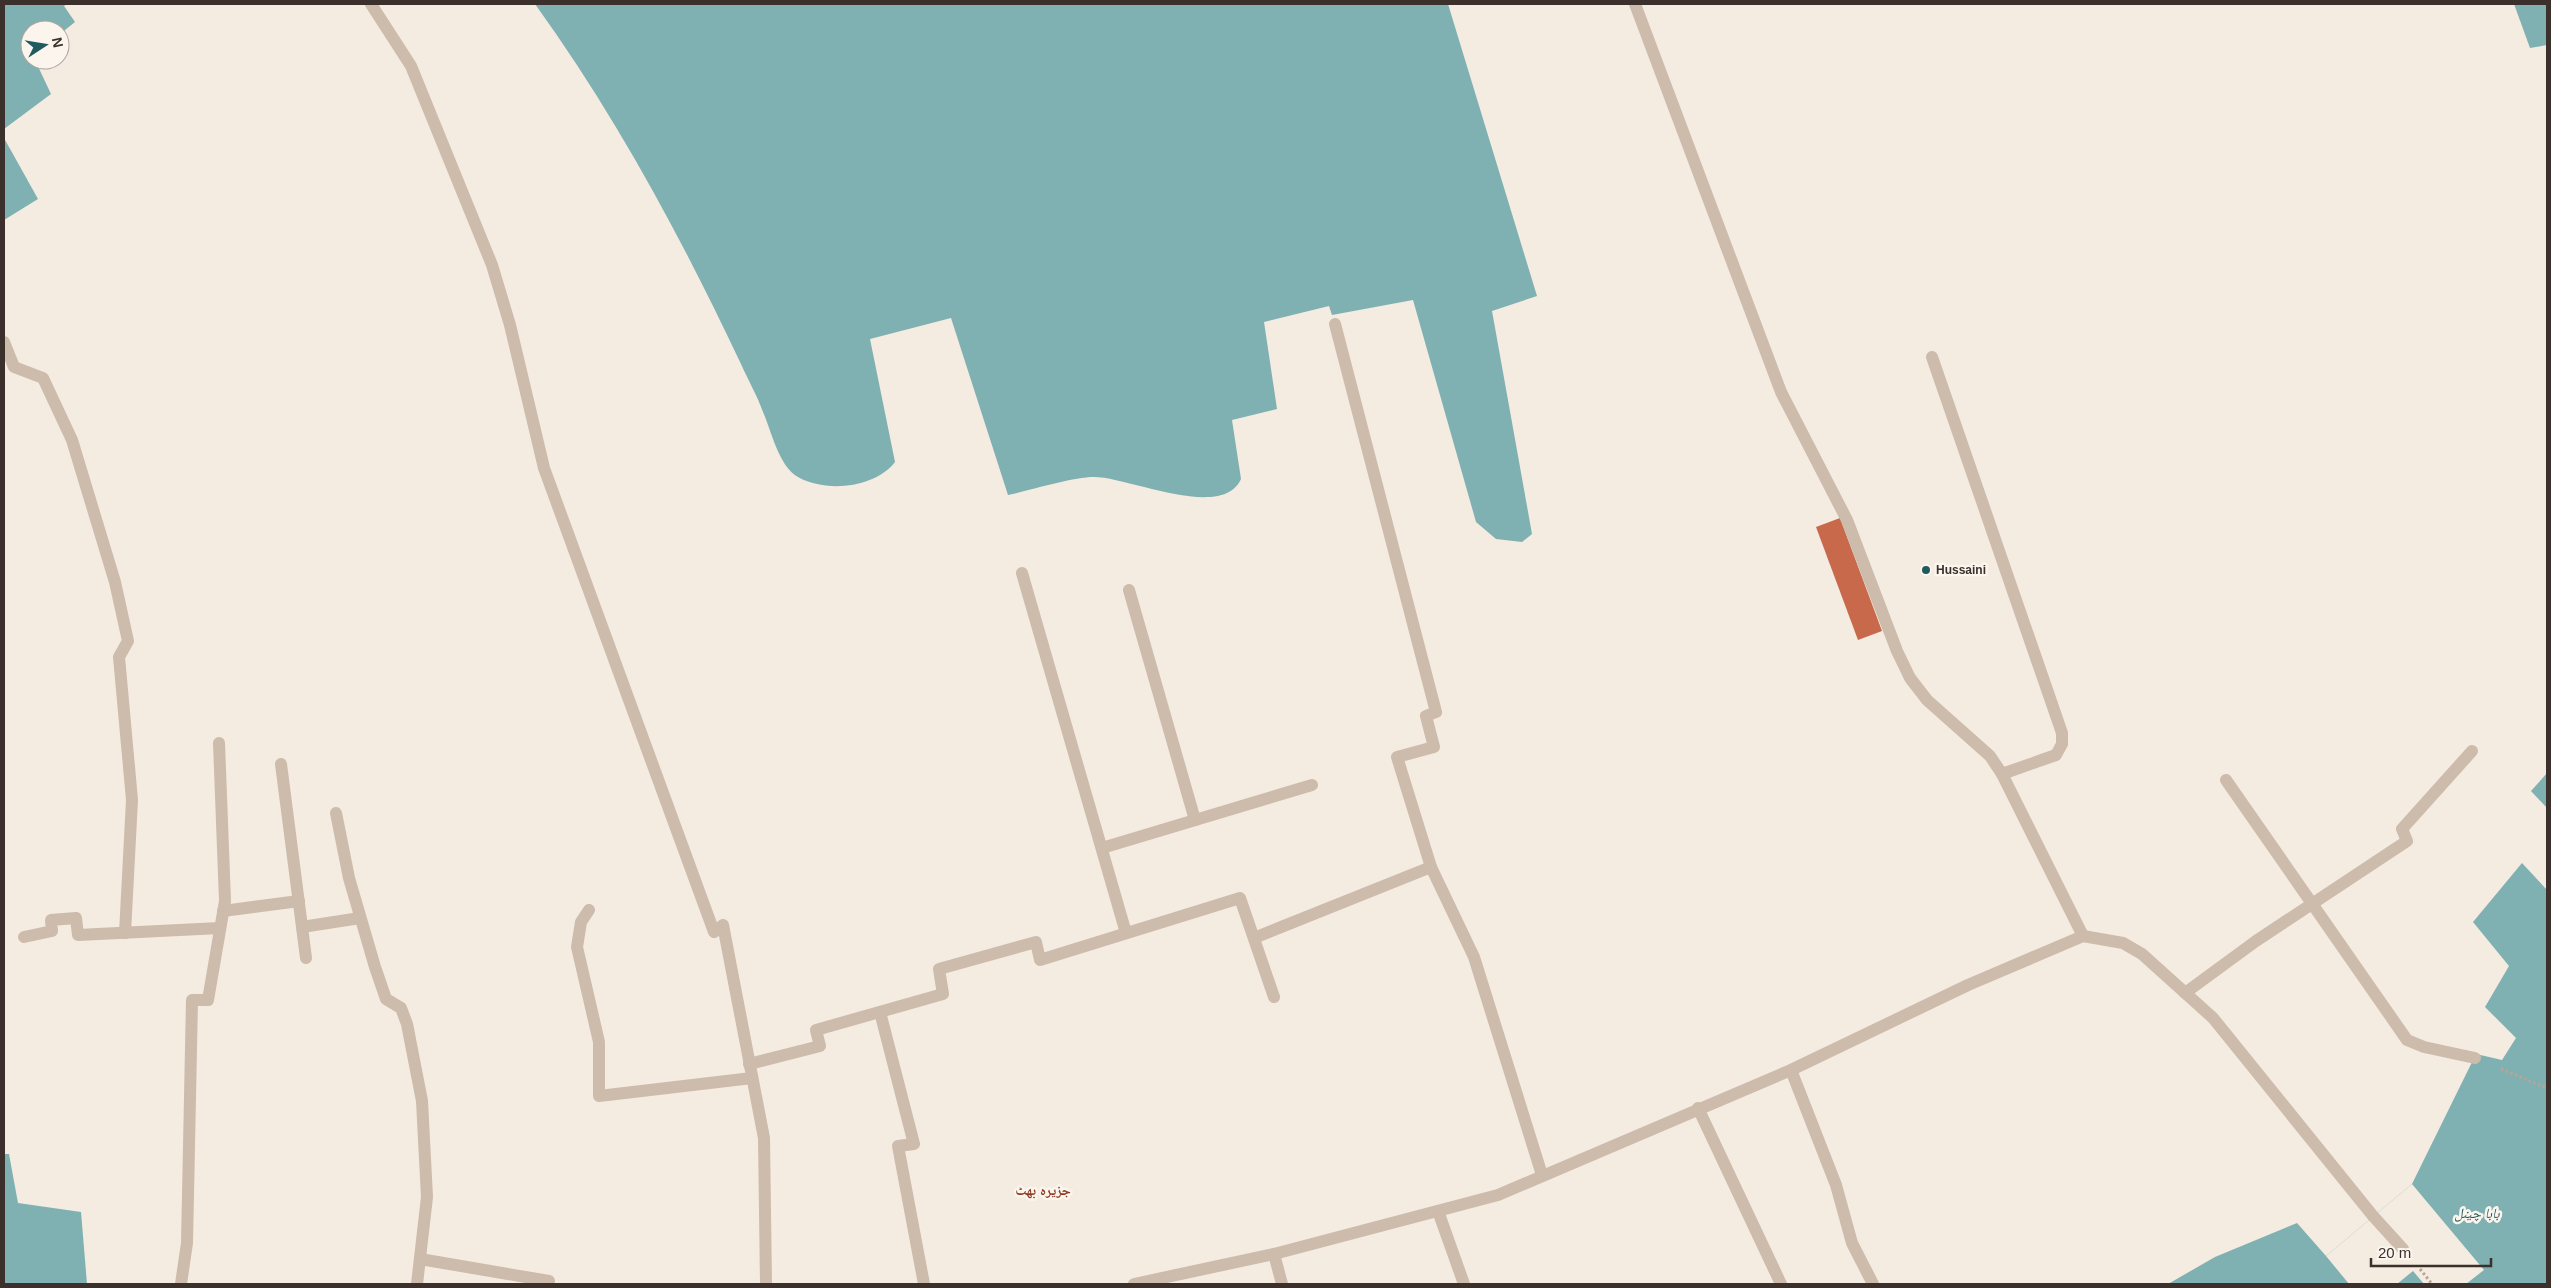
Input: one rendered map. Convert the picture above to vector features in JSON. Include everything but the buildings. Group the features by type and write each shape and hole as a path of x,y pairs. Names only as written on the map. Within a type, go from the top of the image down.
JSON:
{"street":[{"path":"371,4 411,66 492,266 510,325 544,468 714,932 723,925 764,1138 766,1284"},
{"path":"1634,4 1781,392 1847,520 1897,651 1910,678 1927,700 1990,756 2002,774 2083,936"},
{"path":"1335,324 1436,712 1426,716 1434,747 1397,757 1431,867 1474,957 1542,1175"},
{"path":"4,342 14,367 43,378 72,440 115,582 128,641 119,657 132,800 125,933"},
{"path":"1932,357 2062,732 2062,744 2056,755 2002,774"},
{"path":"1022,573 1126,933"},
{"path":"1129,590 1195,820"},
{"path":"181,1284 186,1244 192,1000 208,1000 225,901 219,743"},
{"path":"2185,993 2311,904 2407,841 2402,829 2472,751"},
{"path":"281,764 306,958"},
{"path":"2226,780 2407,1040 2424,1047 2474,1058"},
{"path":"1102,848 1312,785"},
{"path":"336,813 349,878 386,999 401,1008 407,1024 422,1102 427,1197 417,1284"},
{"path":"1254,938 1431,867"},
{"path":"749,1064 820,1046 816,1030 943,994 939,969 1036,942 1040,960 1240,898 1274,997"},
{"path":"223,911 299,901"},
{"path":"590,910 581,922 577,947 599,1042 599,1096 752,1078"},
{"path":"24,937 52,932 52,920 76,918 78,935 220,928"},
{"path":"302,927 360,918"},
{"path":"1134,1284 1274,1254 1498,1195 1698,1108 1791,1070 1968,985 2083,936 2123,943 2142,954 2213,1018 2373,1216 2403,1249"},
{"path":"880,1012 914,1144 898,1146 924,1284"},
{"path":"1791,1070 1826,1156 1852,1243 1874,1284"},
{"path":"1698,1108 1781,1284"},
{"path":"1438,1211 1464,1284"},
{"path":"1274,1254 1282,1284"},
{"path":"420,1259 549,1281"}],"path":[{"path":"2474,1058 2547,1088"}],"water":[{"path":"4,4 67,4 64,6 75,22 70,26 70,20 20,20 20,70 40,70 51,94 4,129"},
{"path":"535,4 1448,4 1537,296 1492,311 1532,534 1522,542 1496,539 1476,522 1413,300 1332,315 1329,306 1264,322 1277,409 1232,420 1241,479 1231,491 1215,496 1195,497 1174,494 1094,477 1064,481 1008,495 951,318 870,339 895,462 875,478 849,485 822,485 798,477 791,472 776,448 758,400 718,317 646,179 593,90"},
{"path":"2514,4 2547,4 2547,45 2530,48"},
{"path":"4,138 38,199 4,220"},
{"path":"2547,773 2547,808 2531,791"},
{"name":"بابا چینل","path":"2522,863 2547,890 2547,1284 2168,1284 2215,1257 2297,1223 2326,1256 2412,1184 2476,1054 2502,1060 2516,1038 2485,1007 2509,966 2473,922"},
{"path":"4,1154 9,1154 18,1203 81,1212 87,1284 4,1284"}],"pier":[{"path":"2412,1184 2484,1270 2466,1284 2424,1284 2413,1271 2397,1284 2349,1284 2326,1256"}],"place":[{"name":"Hussaini","path":"1926,570"}],"district":[{"name":"جزیرہ بھٹ","path":"1043,1190"}]}
